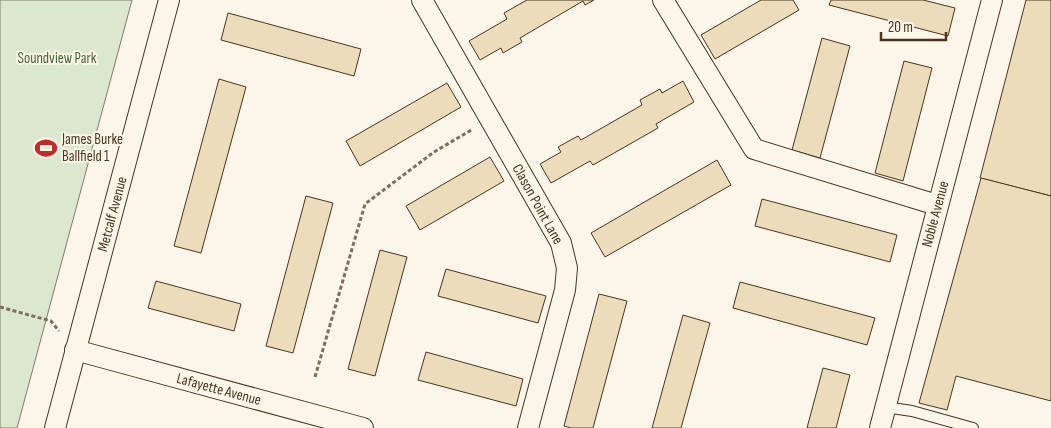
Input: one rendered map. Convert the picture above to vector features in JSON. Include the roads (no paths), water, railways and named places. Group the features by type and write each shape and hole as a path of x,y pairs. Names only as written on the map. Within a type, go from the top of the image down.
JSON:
{"street":[{"name":"Metcalf Avenue","path":"54,428 169,0"},
{"name":"Clason Point Lane","path":"422,0 562,242 567,268 565,290 528,428"},
{"path":"663,0 754,149 937,204"},
{"name":"Noble Avenue","path":"880,428 937,204 992,0"},
{"name":"Lafayette Avenue","path":"75,350 363,428"}],"lane":[{"path":"886,407 939,424 973,428"}],"place":[{"name":"James Burke Ballfield 1","path":"46,148"}],"park label":[{"name":"Soundview Park","path":"57,58"}]}
